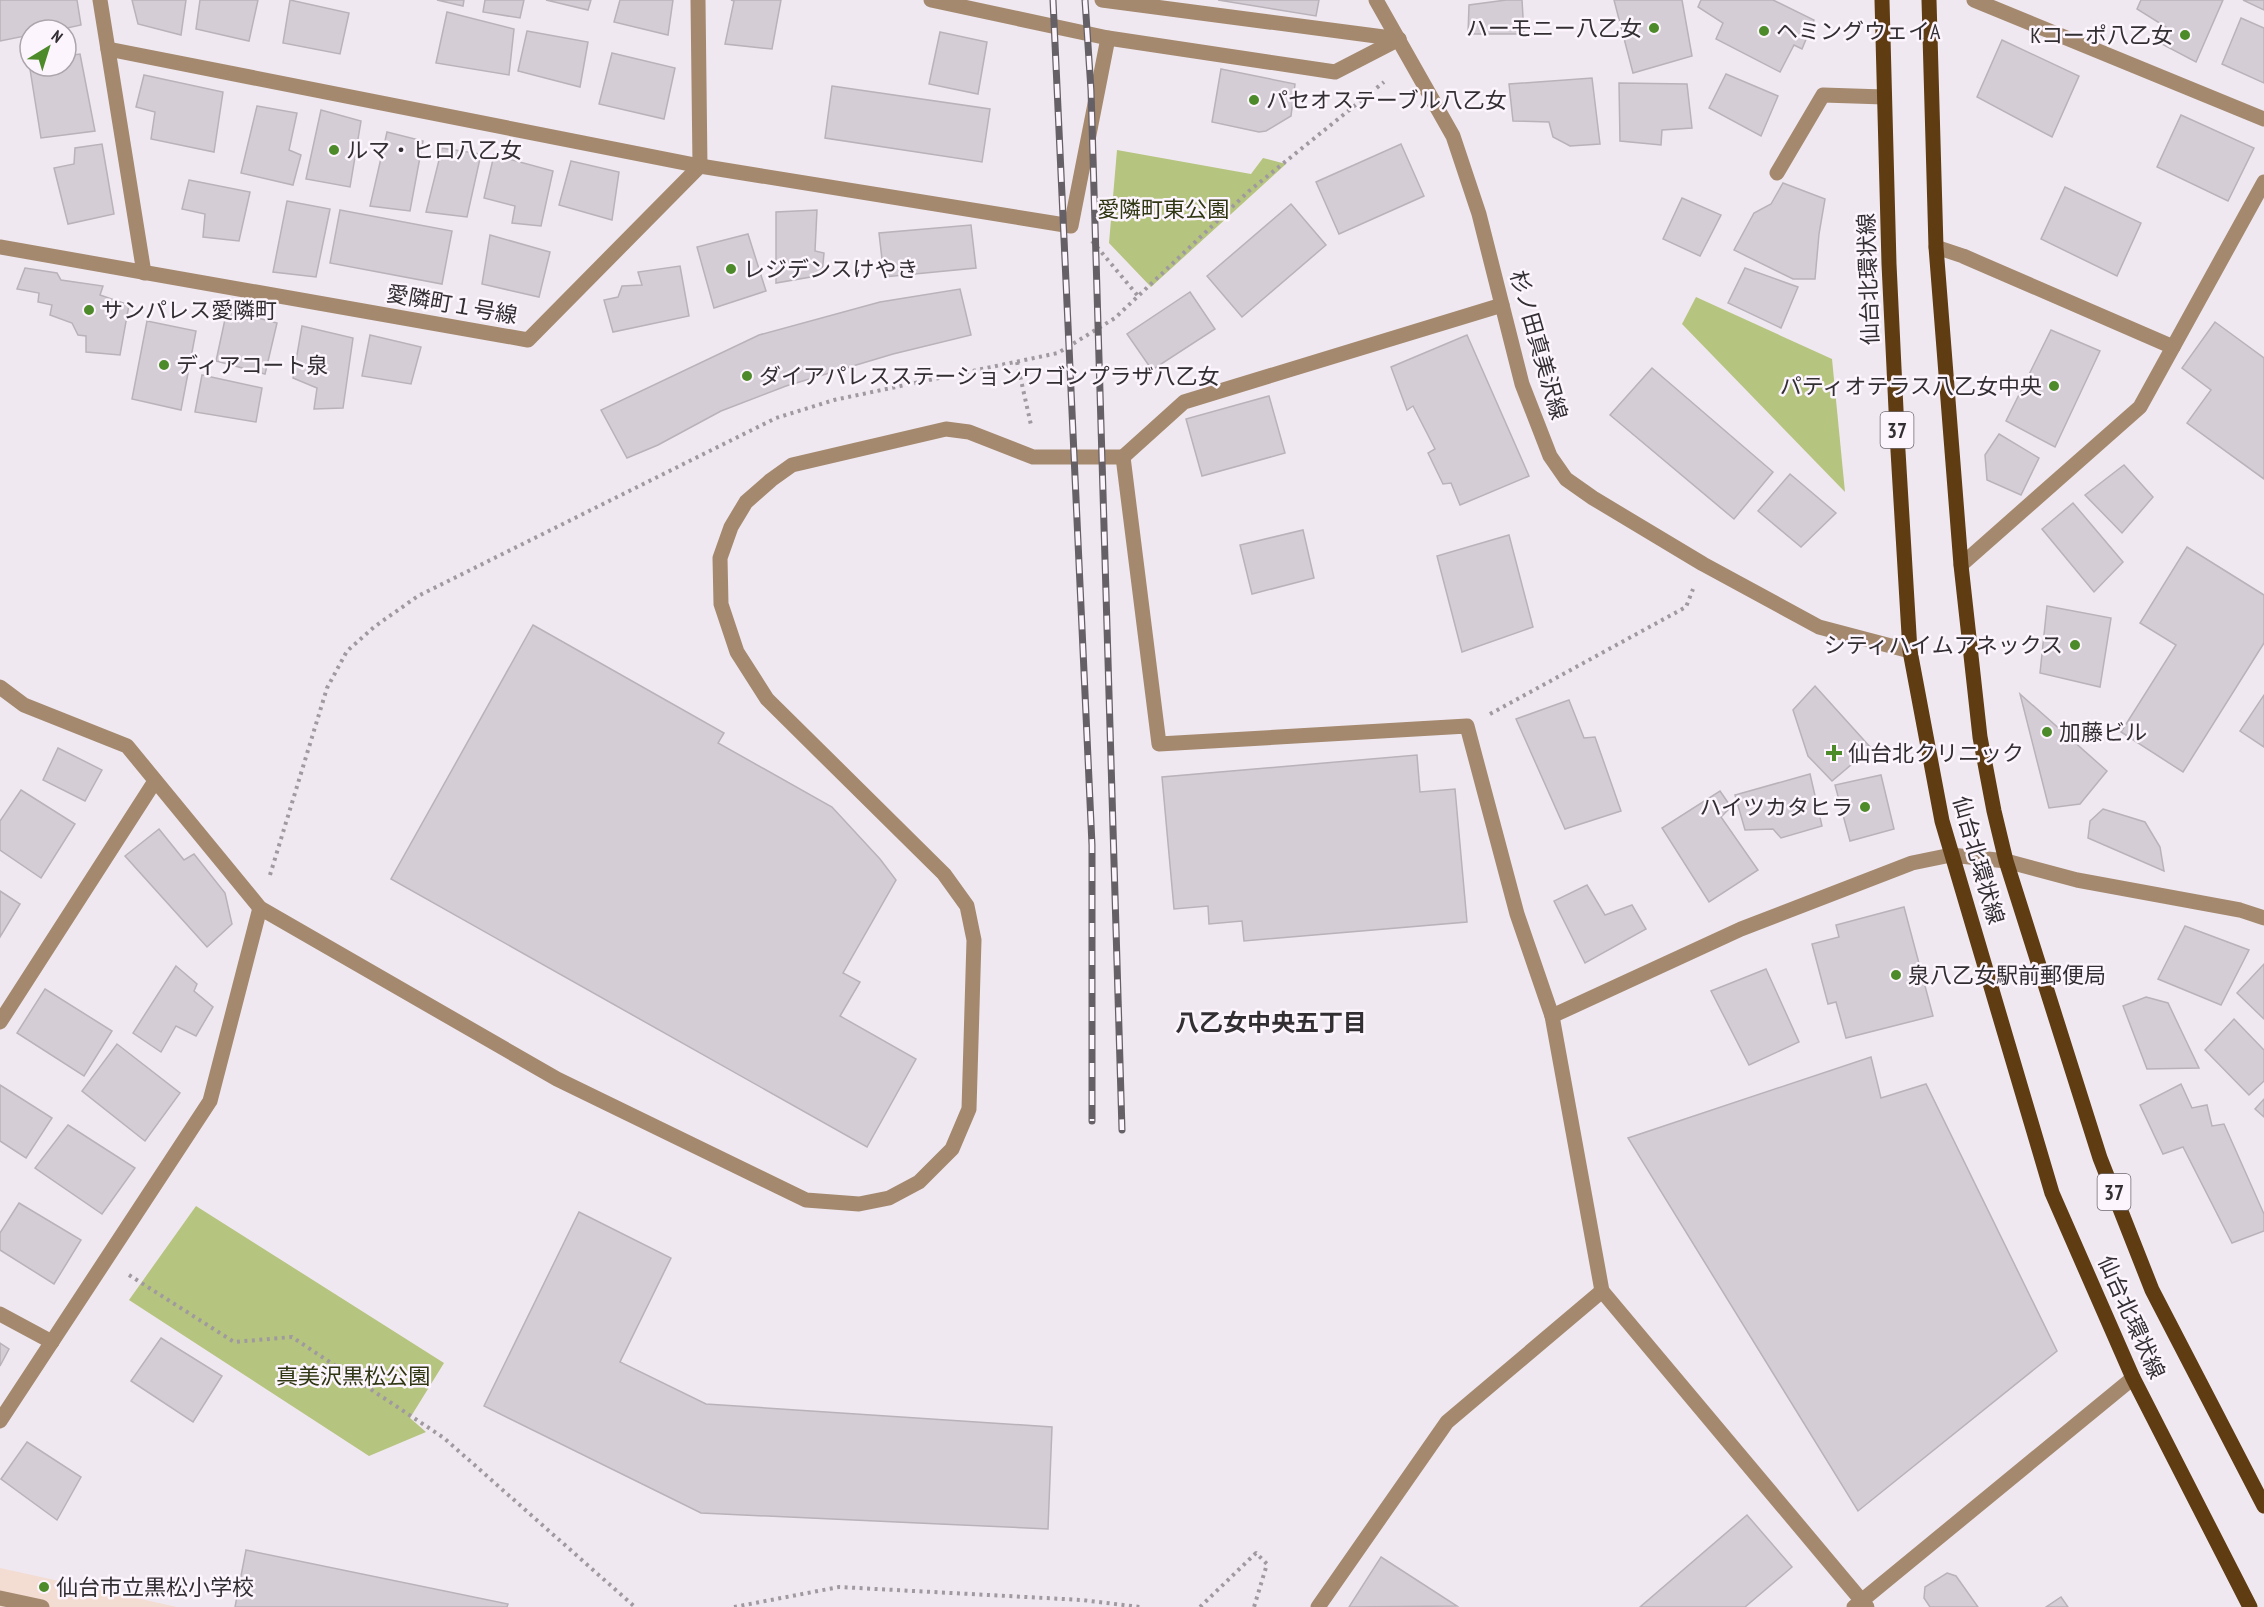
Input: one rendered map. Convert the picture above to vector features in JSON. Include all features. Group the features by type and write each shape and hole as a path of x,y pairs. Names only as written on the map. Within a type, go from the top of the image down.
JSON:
{"main road":[{"name":"仙台北環状線","path":"1882,0 1898,451 1910,651 1951,855 2052,1192 2133,1378 2250,1607"},
{"name":"仙台北環状線","path":"1929,0 1936,247 1961,566 1980,737 1994,811 2006,861 2100,1158 2152,1290 2264,1506"}],"street":[{"path":"100,0 144,273"},
{"path":"698,0 700,166"},
{"path":"931,0 1108,38 1335,72 1399,39"},
{"path":"1102,0 1399,39"},
{"name":"杉ノ田真美沢線","path":"1376,0 1453,136 1479,214 1522,384 1550,456 1566,479 1593,498 1703,564 1819,627 1910,651"},
{"path":"1974,0 2264,119"},
{"path":"108,50 700,166 1071,226 1108,38"},
{"path":"1777,172 1823,95 1884,97"},
{"name":"愛隣町１号線","path":"0,247 528,340 700,166"},
{"path":"1961,566 2140,407 2264,182"},
{"path":"1936,247 1963,256 2173,347"},
{"path":"0,687 24,705 127,746 260,908 556,1079 806,1200 859,1204 890,1198 920,1182 952,1149 969,1109 974,940 967,906 944,874 767,699 738,652 721,604 720,558 731,527 746,502 792,465 946,429 969,432 1033,457 1123,457 1184,402 1502,305"},
{"path":"1123,457 1159,744 1467,726 1517,914 1552,1016 1602,1291 1861,1605 2133,1378"},
{"path":"0,1022 155,781"},
{"path":"1552,1016 1741,929 1912,863 1951,855 2006,861 2077,880 2240,910 2264,918"},
{"path":"0,1420 210,1101 260,908"},
{"path":"1318,1607 1447,1422 1602,1291"},
{"path":"0,1314 52,1342"},
{"path":"0,1598 42,1607"}],"path":[{"path":"1072,217 1138,296"},
{"path":"1017,362 1039,457"},
{"path":"1467,726 1686,607 1703,564"},
{"path":"105,1260 234,1342 292,1337 444,1438 635,1607"},
{"path":"1200,1607 1256,1553 1267,1563 1254,1607"},
{"path":"734,1607 839,1587 1082,1600 1140,1607"}],"shaded area":[{"name":"仙台市立黒松小学校","path":"0,1568 177,1607 0,1607"}],"green space":[{"name":"愛隣町東公園","path":"1117,150 1251,174 1263,158 1286,164 1151,287 1109,243"},
{"path":"1696,297 1832,359 1845,492 1682,324"},
{"name":"真美沢黒松公園","path":"196,1206 444,1363 410,1418 426,1432 369,1456 129,1300"}],"building":[{"path":"0,0 77,0 81,25 78,26 78,18 18,18 18,37 0,41"},
{"path":"132,0 186,0 181,35 138,24"},
{"path":"200,0 258,0 249,41 196,29"},
{"path":"290,0 349,13 340,54 283,43"},
{"path":"437,0 464,0 463,6"},
{"path":"485,0 524,0 520,18 483,12"},
{"path":"546,0 591,0 588,10"},
{"path":"620,0 673,0 668,35 614,22"},
{"path":"731,0 781,0 772,49 725,44 734,1"},
{"path":"1218,0 1319,0 1316,16"},
{"path":"1522,0 1524,34 1468,34 1469,5"},
{"name":"ハーモニー八乙女","path":"1614,0 1682,0 1692,56 1633,73"},
{"name":"ヘミングウェイA","path":"1701,0 1773,0 1814,20 1802,49 1794,45 1780,72 1716,39 1723,23 1698,7"},
{"name":"Kコーポ八乙女","path":"2141,0 2223,0 2196,62 2158,42 2166,27 2137,9"},
{"path":"2243,0 2264,0 2264,10"},
{"path":"447,12 514,29 509,75 436,63"},
{"path":"2241,18 2264,28 2264,83 2222,64"},
{"path":"527,31 588,42 580,87 518,71"},
{"path":"940,32 987,42 978,94 929,84"},
{"path":"2002,40 2079,76 2052,137 1977,97"},
{"path":"612,53 675,68 664,119 599,104"},
{"path":"78,54 80,54 95,131 41,138 31,78 78,78"},
{"name":"パセオステーブル八乙女","path":"1221,69 1295,84 1291,116 1266,131 1259,132 1212,122"},
{"path":"1726,74 1778,96 1761,136 1709,108"},
{"path":"144,75 223,92 214,152 151,139 155,112 136,107"},
{"path":"1592,78 1600,144 1570,146 1553,137 1549,122 1513,121 1509,84"},
{"path":"1619,83 1687,84 1692,128 1662,130 1661,145 1620,141"},
{"path":"832,86 990,109 982,162 825,138"},
{"path":"257,106 297,113 289,150 301,155 293,185 241,173"},
{"name":"ルマ・ヒロ八乙女","path":"321,110 361,121 350,187 306,179"},
{"path":"2181,115 2254,148 2228,201 2157,167"},
{"path":"387,132 423,141 410,211 370,206"},
{"path":"102,144 114,214 68,224 54,168 74,164 75,148"},
{"path":"1401,144 1424,196 1339,234 1316,182"},
{"path":"442,148 481,154 467,217 426,212"},
{"path":"494,155 553,171 541,226 512,223 515,206 484,198"},
{"path":"571,161 619,172 612,220 559,205"},
{"path":"189,180 250,192 239,241 203,237 205,214 182,209"},
{"path":"1783,183 1825,199 1815,279 1793,279 1734,250 1754,213 1771,204"},
{"path":"2065,187 2141,223 2117,276 2041,239"},
{"path":"1682,198 1721,215 1700,256 1663,239"},
{"path":"287,201 330,209 316,277 273,272"},
{"path":"1291,204 1326,245 1242,317 1207,276"},
{"path":"340,210 452,231 442,284 330,263"},
{"path":"817,210 815,251 824,253 822,275 776,283 776,212"},
{"path":"971,225 976,268 884,277 879,233"},
{"name":"レジデンスけやき","path":"748,234 766,291 714,308 697,247"},
{"path":"490,235 550,252 539,297 482,284"},
{"path":"680,266 689,316 613,332 604,300 618,297 622,286 642,285 638,272"},
{"name":"サンパレス愛隣町","path":"25,268 57,273 61,280 103,286 100,295 129,305 120,355 86,352 86,336 78,335 72,323 50,315 52,305 38,302 39,293 17,289"},
{"path":"1745,268 1798,287 1781,328 1728,303"},
{"name":"ダイアパレスステーションワゴンプラザ八乙女","path":"960,289 971,335 893,354 786,386 721,411 658,445 627,458 601,410 759,335 880,302"},
{"path":"1190,292 1215,329 1152,370 1127,334"},
{"path":"227,310 277,323 265,374 216,361"},
{"name":"ディアコート泉","path":"147,321 196,331 181,410 132,399"},
{"path":"2215,322 2264,358 2264,479 2187,423 2211,390 2182,368"},
{"path":"302,326 353,338 343,408 314,409 317,388 293,378"},
{"name":"パティオテラス八乙女中央","path":"2051,330 2100,351 2055,447 2006,421"},
{"path":"370,335 421,347 411,384 362,376"},
{"path":"1467,335 1529,476 1460,505 1451,483 1443,484 1428,453 1435,449 1413,406 1407,410 1391,367"},
{"path":"1652,368 1773,472 1734,519 1610,415"},
{"path":"202,375 262,388 256,422 195,412"},
{"path":"1269,396 1285,453 1202,476 1186,419"},
{"path":"1999,434 2039,458 2021,495 1987,480 1985,455"},
{"path":"2124,465 2153,497 2122,533 2085,495"},
{"path":"1790,474 1836,513 1801,547 1758,511"},
{"path":"2073,503 2123,562 2094,592 2042,529"},
{"path":"1303,530 1314,578 1252,594 1240,545"},
{"path":"1509,535 1533,627 1462,652 1437,556"},
{"path":"2187,547 2264,595 2264,643 2183,772 2121,732 2176,645 2140,623"},
{"name":"シティハイムアネックス","path":"2047,606 2111,618 2100,687 2040,673"},
{"path":"533,625 724,733 718,743 832,807 880,859 896,880 843,973 860,982 840,1016 916,1059 867,1147 391,879"},
{"path":"1815,686 1871,748 1832,781 1808,756 1793,710"},
{"name":"加藤ビル","path":"2020,694 2107,771 2080,804 2049,808"},
{"path":"2264,695 2264,747 2240,731"},
{"path":"1569,700 1584,738 1595,737 1621,811 1565,829 1516,719"},
{"path":"58,748 102,770 85,801 43,780"},
{"path":"1417,755 1420,792 1455,789 1467,922 1244,941 1242,921 1209,924 1208,906 1174,909 1162,777"},
{"path":"1810,774 1822,826 1781,838 1773,829 1745,830 1735,795"},
{"name":"ハイツカタヒラ","path":"1881,775 1894,829 1850,841 1835,785"},
{"path":"21,790 75,824 41,878 0,850 0,821"},
{"path":"1720,791 1731,807 1721,817 1758,870 1709,902 1662,828"},
{"path":"2103,809 2145,822 2160,847 2164,871 2088,838 2090,821"},
{"path":"159,829 184,860 194,854 225,893 232,924 207,947 125,856"},
{"path":"1587,885 1605,915 1632,905 1646,929 1585,963 1554,901"},
{"path":"0,891 20,904 0,937"},
{"path":"1904,907 1933,1016 1846,1038 1836,1002 1828,1004 1812,944 1839,937 1836,925"},
{"path":"2185,926 2249,950 2221,1005 2158,979"},
{"path":"2264,964 2264,1019 2237,993"},
{"path":"176,966 197,984 194,991 213,1007 196,1036 176,1026 161,1052 133,1033"},
{"path":"1766,969 1799,1042 1749,1065 1711,991"},
{"path":"45,989 112,1031 84,1076 17,1033"},
{"path":"2146,997 2168,1003 2199,1068 2147,1069 2123,1006"},
{"path":"2234,1019 2264,1050 2264,1081 2249,1095 2205,1050"},
{"path":"117,1044 180,1093 145,1141 82,1091"},
{"path":"1871,1057 1881,1098 1926,1084 2057,1351 1858,1511 1628,1138"},
{"path":"2181,1084 2192,1108 2207,1105 2212,1126 2224,1124 2264,1214 2264,1231 2232,1243 2183,1147 2163,1154 2140,1105"},
{"path":"0,1085 52,1118 26,1158 0,1141"},
{"path":"2264,1099 2264,1117 2255,1109"},
{"path":"68,1125 135,1168 102,1214 35,1168"},
{"path":"19,1203 81,1240 54,1284 0,1250 0,1233"},
{"path":"579,1212 671,1258 620,1362 706,1404 1052,1427 1048,1529 701,1513 484,1406"},
{"path":"161,1338 222,1376 193,1422 131,1381"},
{"path":"0,1343 9,1349 0,1366"},
{"path":"27,1442 81,1477 57,1520 1,1479"},
{"path":"1747,1515 1792,1567 1745,1607 1640,1607"},
{"path":"246,1550 508,1604 507,1607 235,1607"},
{"path":"1381,1557 1457,1606 1349,1607"},
{"path":"1947,1573 1956,1576 1978,1607 1930,1607 1924,1598 1925,1587"},
{"path":"2061,1597 2068,1607 2046,1607"}],"railway":[{"path":"1053,0 1092,845 1092,1121"},
{"path":"1085,0 1091,90 1122,1130"}],"place":[{"name":"ハーモニー八乙女","path":"1654,28"},
{"name":"ヘミングウェイA","path":"1764,31"},
{"name":"Kコーポ八乙女","path":"2185,35"},
{"name":"パセオステーブル八乙女","path":"1254,100"},
{"name":"ルマ・ヒロ八乙女","path":"334,150"},
{"name":"レジデンスけやき","path":"731,269"},
{"name":"サンパレス愛隣町","path":"89,310"},
{"name":"ディアコート泉","path":"164,365"},
{"name":"ダイアパレスステーションワゴンプラザ八乙女","path":"747,376"},
{"name":"パティオテラス八乙女中央","path":"2054,386"},
{"name":"シティハイムアネックス","path":"2075,645"},
{"name":"加藤ビル","path":"2047,732"},
{"name":"仙台北クリニック","path":"1834,753"},
{"name":"ハイツカタヒラ","path":"1865,807"},
{"name":"泉八乙女駅前郵便局","path":"1896,975"},
{"name":"仙台市立黒松小学校","path":"44,1587"}],"district":[{"name":"八乙女中央五丁目","path":"1271,1022"}]}
